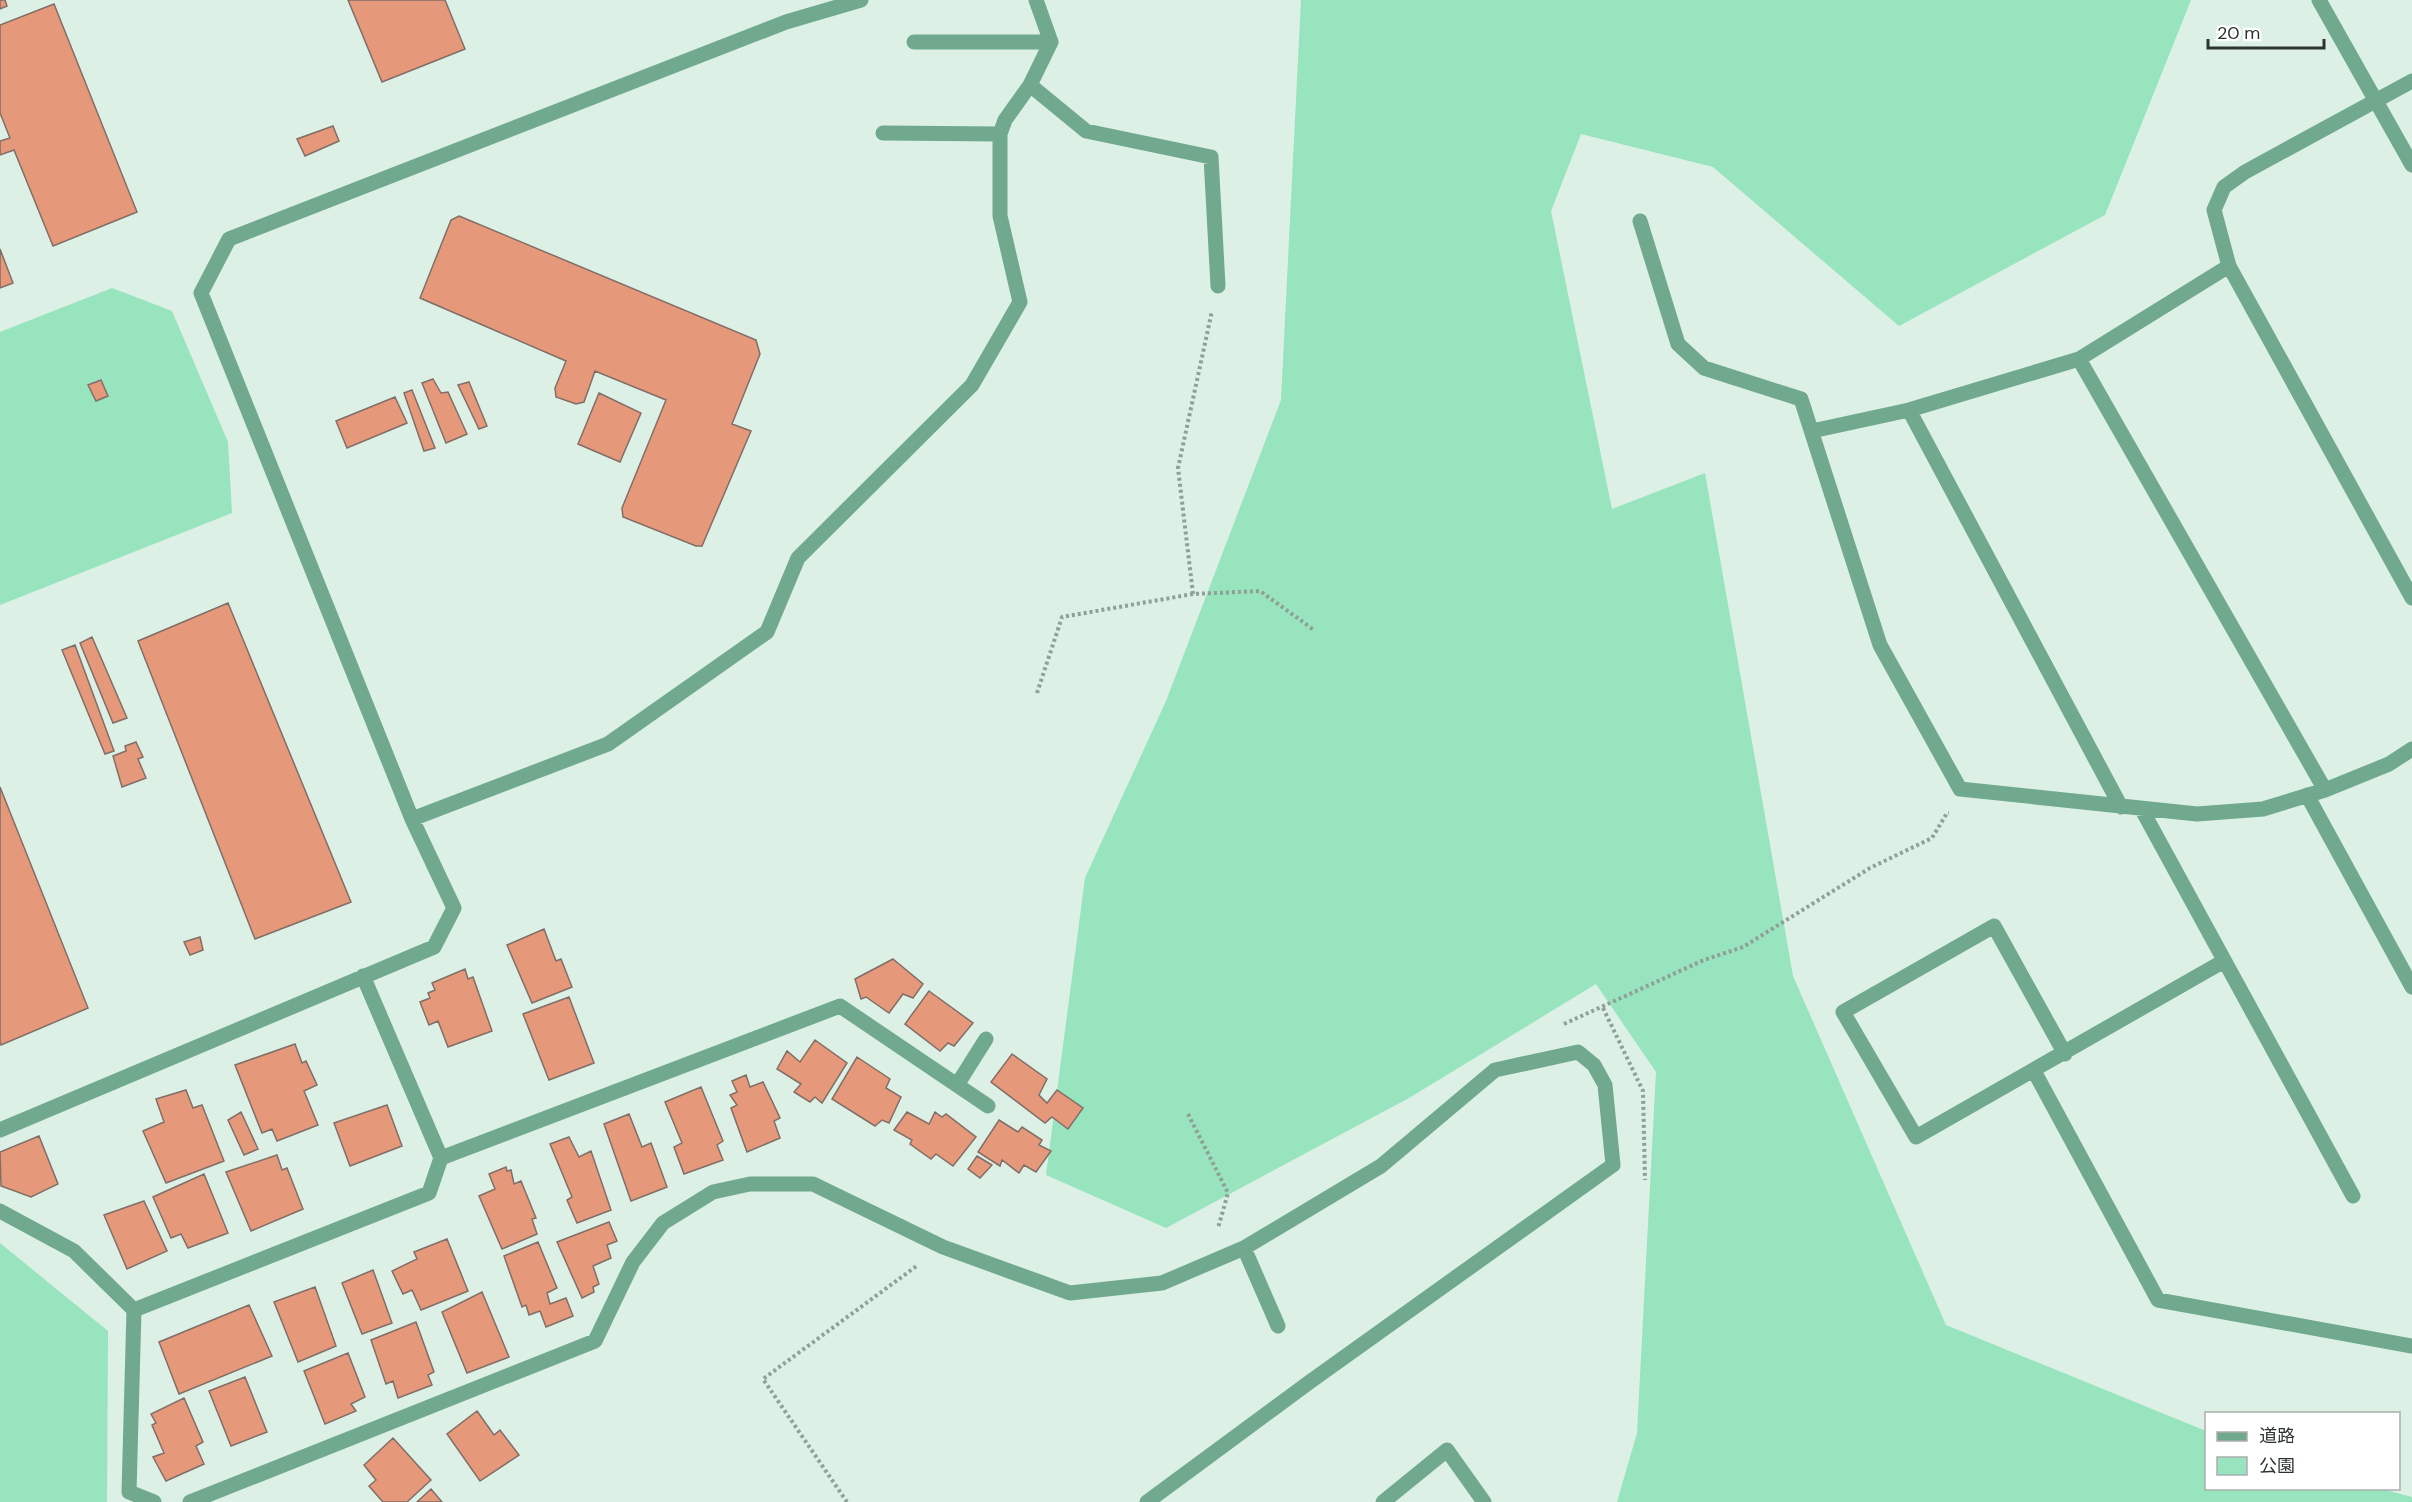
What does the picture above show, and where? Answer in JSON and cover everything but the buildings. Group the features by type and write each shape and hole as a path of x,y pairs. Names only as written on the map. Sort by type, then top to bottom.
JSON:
{"street":[{"path":"0,1130 434,946 454,908 412,819 201,293 229,239 786,22 861,0"},
{"path":"412,819 608,744 767,632 798,558 972,385 1020,302 1000,216 1000,134 1005,120 1030,85 1051,42 1036,0"},
{"path":"2319,0 2412,165"},
{"path":"914,42 1051,42"},
{"path":"2412,81 2245,172 2224,187 2214,210 2229,266 2412,598"},
{"path":"1030,85 1086,131 1211,157 1218,286"},
{"path":"883,133 1000,134"},
{"path":"1640,221 1678,344 1704,368 1801,399 1880,645 1960,789 2197,814 2263,809 2325,790 2389,764 2412,749"},
{"path":"1812,430 1909,410 2079,359 2229,266"},
{"path":"2079,359 2325,790"},
{"path":"1909,410 2121,807"},
{"path":"2307,795 2412,987"},
{"path":"2141,808 2352,1196"},
{"path":"2065,1054 1994,926 1843,1012 1916,1137 2065,1054 2224,961"},
{"path":"134,1310 429,1193 441,1158 363,976"},
{"path":"441,1158 840,1006 988,1106"},
{"path":"957,1085 986,1039"},
{"path":"190,1502 595,1341 633,1262 663,1223 713,1192 750,1184 813,1184 943,1247 1070,1293 1162,1283 1244,1248 1381,1166 1495,1070 1578,1052 1594,1065 1605,1085 1613,1165 1311,1381 1147,1502"},
{"path":"2034,1071 2158,1300 2412,1346"},
{"path":"0,1211 74,1251 134,1310 129,1492 154,1502"},
{"path":"1244,1248 1278,1326"},
{"path":"1383,1502 1447,1450 1484,1502"}],"path":[{"path":"1193,594 1178,468 1218,286"},
{"path":"1037,693 1062,616 1193,594 1260,591 1314,630"},
{"path":"1578,1052 1561,1025 1603,1008 1704,960 1743,947 1870,868 1932,838 1947,813 1968,812 1989,793"},
{"path":"1188,1114 1228,1193 1218,1229 1244,1248"},
{"path":"848,1502 763,1379 943,1247"}],"green space":[{"path":"1301,0 2191,0 2105,215 1899,326 1713,167 1581,134 1551,211 1612,509 1705,473 1793,976 1946,1325 2205,1431 2205,1490 2386,1490 2412,1497 2412,1502 1617,1502 1637,1433 1656,1072 1596,984 1409,1098 1166,1228 1046,1175 1085,878 1166,701 1281,400"},
{"path":"112,288 172,311 228,442 232,513 0,605 0,332"},
{"path":"0,1243 108,1331 107,1502 0,1502"}]}
